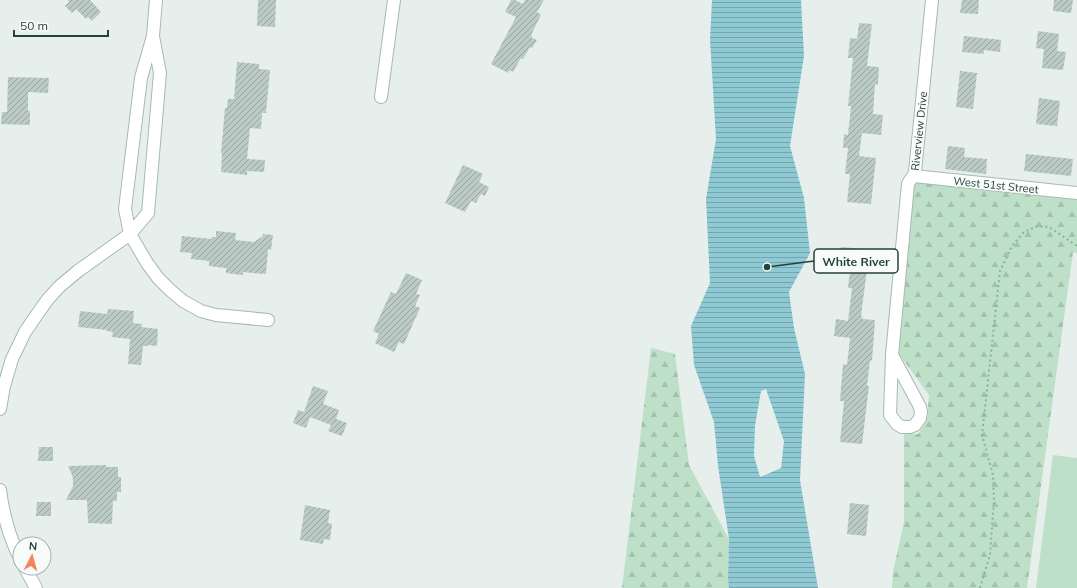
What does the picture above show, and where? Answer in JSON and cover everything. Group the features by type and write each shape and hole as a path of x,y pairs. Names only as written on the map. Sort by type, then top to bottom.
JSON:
{"street":[{"path":"156,0 153,36 141,78 125,209 130,234 158,278 183,301 201,311 216,315 268,320"},
{"path":"381,97 394,0"},
{"name":"Riverview Drive","path":"892,355 920,407 920,418 915,425 910,427 902,427 897,424 890,415 892,355 908,184 910,179 914,176 932,0"},
{"path":"0,409 5,381 14,354 25,332 38,313 52,295 69,279 130,234 148,214 160,73 153,36"},
{"name":"West 51st Street","path":"914,176 1077,194"},
{"path":"0,490 7,524 12,538"},
{"path":"29,576 36,588"}],"path":[{"path":"980,588 990,555 994,500 993,475 982,435 1000,271 1012,246 1024,232 1038,226 1049,227 1077,246"}],"green space":[{"path":"914,179 1077,197 1077,253 1073,252 1027,588 892,588 893,572 904,522 904,434 918,434 927,420 929,395 896,350"},
{"path":"651,348 675,354 689,465 729,539 729,588 622,588"},
{"path":"1053,455 1077,458 1077,588 1036,588"}],"water":[{"path":"712,0 801,0 804,56 790,146 804,198 810,253 789,292 794,328 805,374 800,480 818,588 729,588 729,539 718,466 714,422 694,365 691,326 710,283 706,199 716,139 710,40","holes":["766,389 784,441 781,468 760,477 754,456 755,426 761,391"]}],"building":[{"path":"68,0 90,0 101,12 92,21 88,17 86,19 76,9 72,13 65,6 69,2"},
{"path":"258,0 276,0 275,27 257,26"},
{"path":"511,0 515,0 523,4 525,0 544,0 537,12 541,15 531,35 531,37 537,40 532,48 530,47 523,59 521,58 513,72 510,70 508,73 491,64 516,17 505,12"},
{"path":"962,0 979,0 978,14 960,13"},
{"path":"1054,0 1073,0 1071,13 1053,11"},
{"path":"859,23 872,24 867,66 879,67 878,85 875,84 873,114 883,115 881,135 862,133 859,156 876,158 871,204 847,202 850,174 845,174 848,148 843,148 844,134 848,135 851,106 848,106 853,58 848,58 850,38 857,39"},
{"path":"1038,31 1059,34 1057,51 1066,52 1063,70 1042,68 1044,49 1036,48"},
{"path":"964,36 1001,40 1000,52 984,50 984,54 962,52"},
{"path":"237,62 259,64 259,69 270,70 266,113 262,113 261,129 250,128 247,159 265,160 264,172 247,171 247,175 221,172 225,108 227,108 228,99 234,99"},
{"path":"960,71 977,73 973,109 956,107"},
{"path":"8,77 49,78 48,93 28,92 30,125 1,124 2,112 7,112"},
{"path":"1039,98 1060,101 1057,126 1036,124"},
{"path":"948,146 965,148 964,157 987,159 986,174 945,169"},
{"path":"1026,154 1073,159 1071,176 1024,171"},
{"path":"463,165 483,174 479,182 489,187 485,196 481,194 476,203 471,201 465,212 445,203"},
{"path":"216,231 236,233 235,240 254,242 263,236 263,234 273,235 271,250 268,249 266,274 243,272 243,275 226,273 226,268 209,266 209,261 191,259 192,253 180,252 182,236 212,239 212,237 216,237"},
{"path":"841,247 866,249 864,268 867,269 861,316 862,319 875,320 872,361 870,360 867,386 869,386 862,444 840,442 844,401 840,401 843,364 847,365 850,338 834,336 836,319 848,321 852,288 848,288 851,262 840,260"},
{"path":"406,273 422,280 416,294 420,295 415,306 420,308 404,344 399,342 394,352 375,343 379,334 373,331 391,292 396,294"},
{"path":"108,309 134,311 133,323 142,324 141,327 158,329 157,346 143,346 141,365 128,364 130,339 112,337 113,332 107,330 78,327 80,311 107,314"},
{"path":"313,386 328,391 323,404 339,410 336,419 347,423 342,436 328,431 331,425 310,417 306,428 293,423 298,410 304,412"},
{"path":"39,447 53,447 53,461 38,461"},
{"path":"106,465 106,467 118,467 118,477 121,477 121,492 117,492 117,501 113,501 112,524 88,523 87,500 66,500 73,486 72,475 68,466"},
{"path":"37,502 51,502 51,516 36,516"},
{"path":"850,503 869,505 866,536 847,534"},
{"path":"305,505 330,510 328,523 332,524 330,540 324,539 323,544 300,540"}],"place":[{"name":"White River","path":"767,267"}]}
